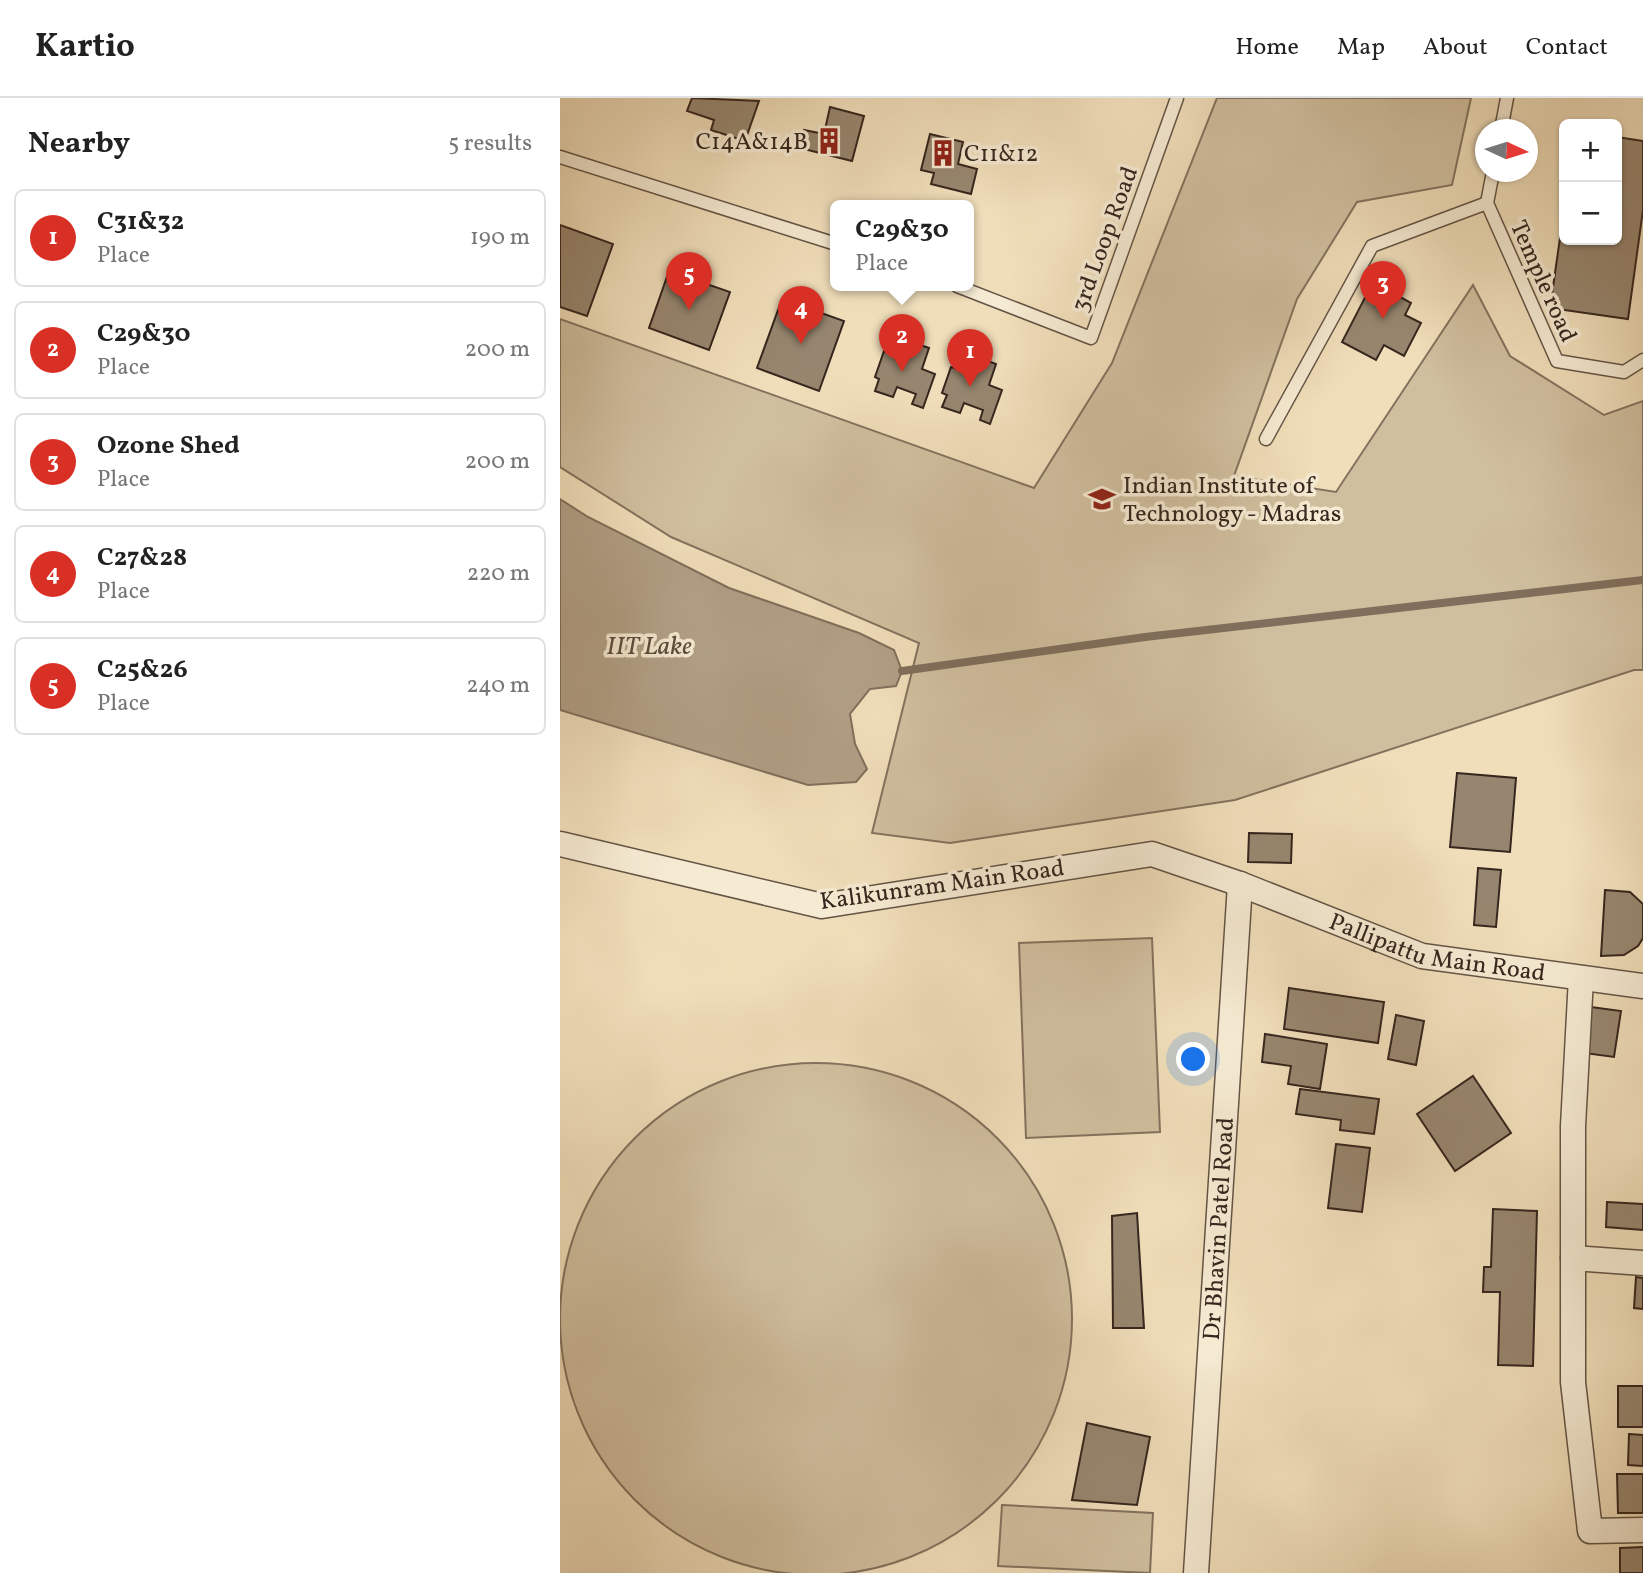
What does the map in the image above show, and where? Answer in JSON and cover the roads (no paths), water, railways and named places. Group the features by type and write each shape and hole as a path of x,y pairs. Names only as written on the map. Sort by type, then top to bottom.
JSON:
{"street":[{"name":"Kalikunram Main Road","path":"560,844 822,906 1152,854 1240,884"},
{"name":"Pallipattu Main Road","path":"1240,884 1422,956 1643,986"},
{"name":"Dr Bhavin Patel Road","path":"1196,1573 1240,884"},
{"path":"1581,978 1573,1126 1573,1382 1590,1531 1643,1530"},
{"path":"1573,1258 1643,1263"}],"lane":[{"name":"3rd Loop Road","path":"970,291 1091,338 1177,98"},
{"path":"1503,119 1507,98"},
{"path":"560,157 830,242"},
{"name":"Temple road","path":"1491,182 1487,203 1557,361 1624,372 1643,359"},
{"path":"1266,439 1372,246 1487,203"}],"water":[{"name":"IIT Lake","path":"560,499 588,517 729,588 859,633 894,650 902,671 896,686 870,689 850,714 855,744 867,769 856,782 808,785 560,710"}],"waterway":[{"path":"902,671 1145,637 1643,580"}],"place":[{"name":"C14A&14B","path":"829,141"},
{"name":"C11&12","path":"943,153"},
{"name":"C25&26","path":"689,310"},
{"name":"Ozone Shed","path":"1383,319"},
{"name":"C27&28","path":"801,344"},
{"name":"C29&30","path":"902,372"},
{"name":"C31&32","path":"970,387"},
{"name":"Indian Institute of Technology - Madras","path":"1102,499"}]}
